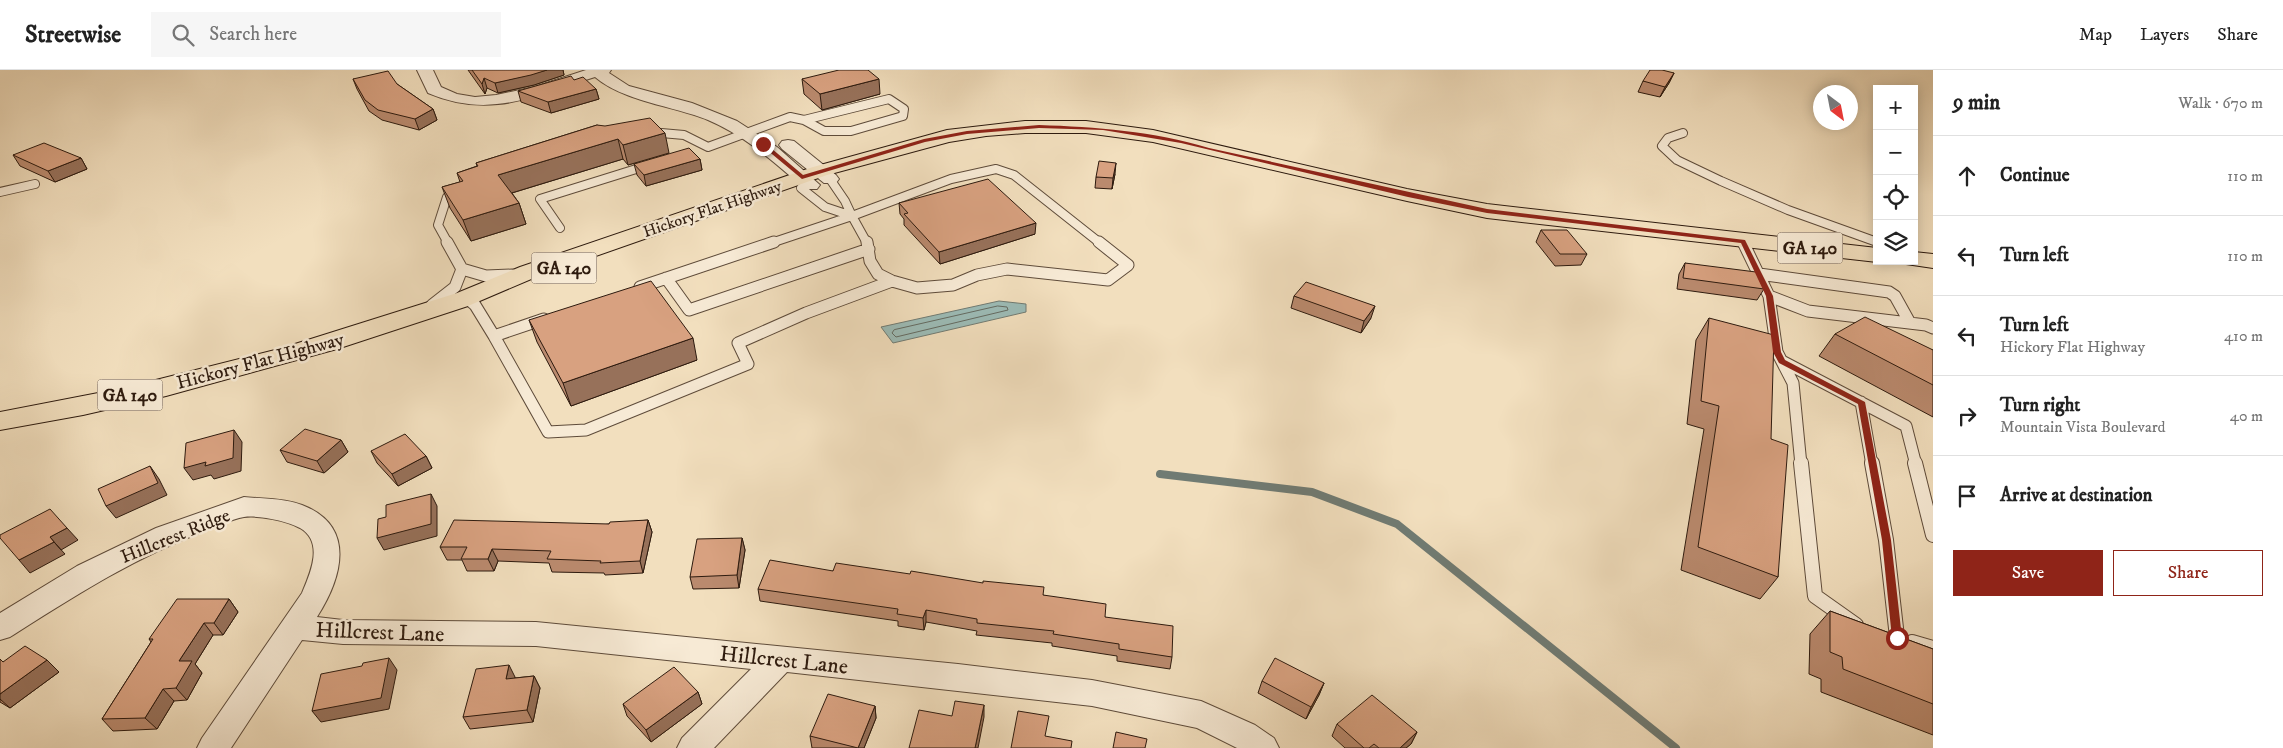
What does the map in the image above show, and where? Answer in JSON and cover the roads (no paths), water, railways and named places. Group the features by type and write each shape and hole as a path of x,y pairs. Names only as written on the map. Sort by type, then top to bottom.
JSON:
{"main road":[{"name":"Hickory Flat Highway","path":"463,299 528,272 813,180 934,148 978,139 1015,135 1097,136 1177,148 1207,149 1487,211 1743,242 1873,255"},
{"name":"Hickory Flat Highway","path":"0,421 54,412 326,344 601,256 813,180"}],"street":[{"path":"425,70 434,90 457,100 474,102 518,95 598,71 611,83 623,89 708,114 747,133 813,180"},
{"path":"618,70 634,81 726,108 763,127 813,180"},
{"name":"Hillcrest Ridge","path":"0,628 87,574 127,553 197,523 244,508 294,512 316,524 327,544 326,569 314,598 213,748"},
{"name":"Hillcrest Lane","path":"294,627 343,632 536,634 1092,693 1201,715 1244,735 1263,748"},
{"path":"694,748 780,659"}],"lane":[{"path":"699,150 790,117 804,120 824,131 851,131 903,116 904,109 889,99 804,120"},
{"path":"643,133 684,135 708,147"},
{"path":"1684,133 1668,138 1662,146 1677,160 1760,198 1873,240"},
{"path":"560,228 540,199 661,161"},
{"path":"630,290 852,216 951,179 996,169 1014,175 1128,265 1108,280 1072,274 1007,269 977,275 953,285 918,288 892,281 878,274 870,261 867,240 852,216 845,201 813,180"},
{"path":"813,180 825,207 852,216"},
{"path":"0,192 35,184"},
{"path":"469,184 447,197 438,225 462,269 475,275 486,276 528,272"},
{"path":"1743,242 1770,296 1777,352 1793,383 1815,596 1857,626 1865,628"},
{"path":"666,278 690,310 869,249"},
{"path":"418,314 439,301 454,287 462,269"},
{"path":"1759,274 1889,292 1895,296 1910,323"},
{"path":"463,299 475,305 548,432 586,430 748,364 738,343 806,313 892,281"},
{"path":"1770,296 1808,311 1926,325 1933,328"},
{"path":"494,336 557,315"},
{"path":"1847,316 1873,329"},
{"path":"1782,361 1906,426 1933,535"},
{"path":"1861,402 1886,540 1897,638"},
{"path":"1881,633 1933,648"}],"water":[{"path":"999,301 1026,304 1026,312 893,343 881,327"}],"waterway":[{"path":"1160,474 1312,492 1397,524 1676,748"}]}
